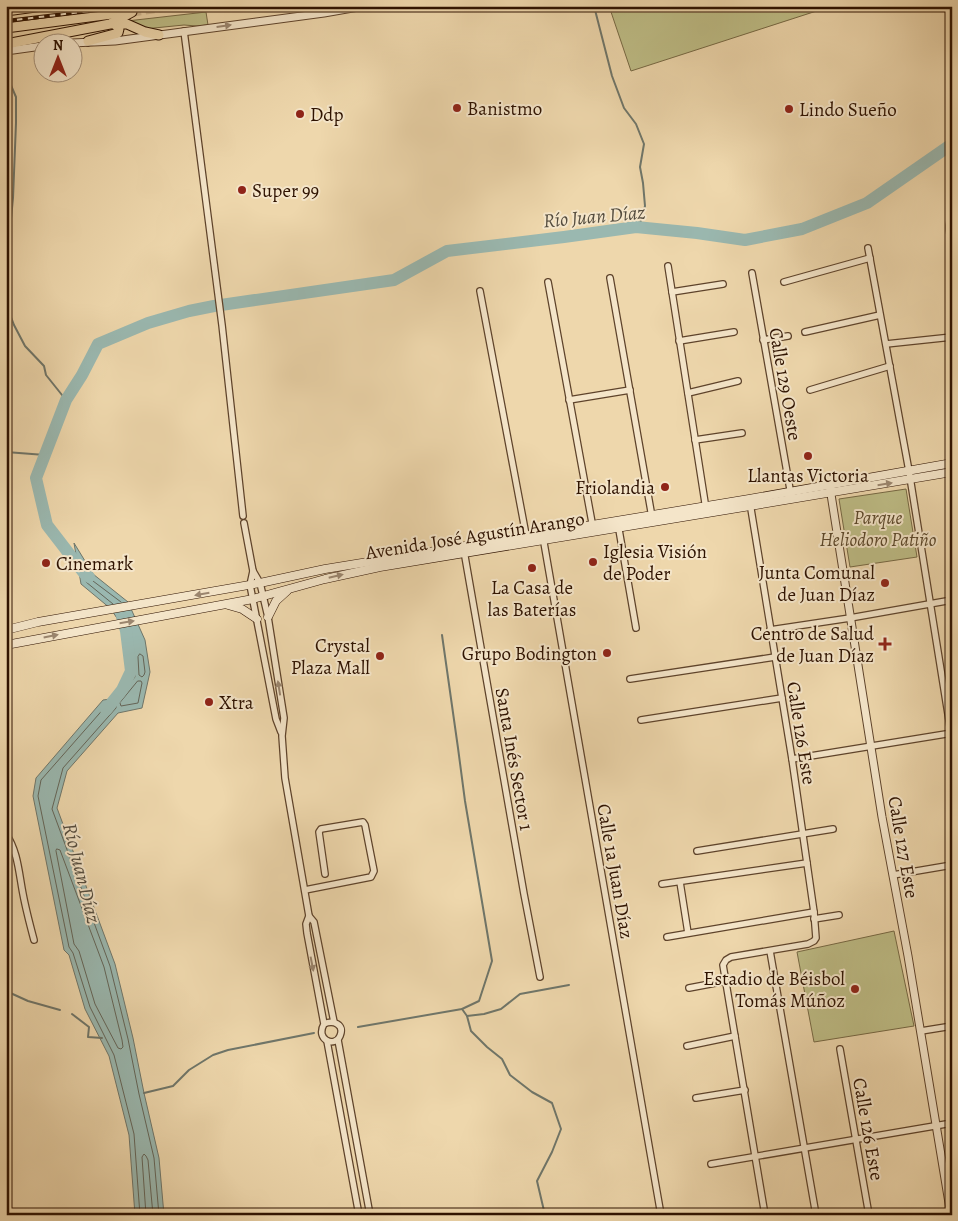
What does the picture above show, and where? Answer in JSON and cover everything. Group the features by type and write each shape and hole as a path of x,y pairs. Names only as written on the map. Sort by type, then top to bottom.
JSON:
{"main road":[{"path":"6,11 43,6"},
{"path":"6,28 132,12 109,24 7,46"},
{"path":"63,20 127,24 159,35"},
{"path":"88,42 118,33 118,29 109,24"},
{"name":"Avenida José Agustín Arango","path":"910,475 952,463"},
{"name":"Avenida José Agustín Arango","path":"6,645 253,599 325,578 464,550 910,475 952,472"},
{"name":"Avenida José Agustín Arango","path":"6,630 38,622 250,585 325,569 464,550 526,535 543,536"},
{"path":"268,617 276,602 289,590"},
{"path":"226,604 242,609 257,619"}],"street":[{"path":"82,42 115,41 364,6"},
{"path":"184,31 222,325 244,519 252,570 250,585 276,719 282,736"},
{"path":"7,46 32,46"},
{"path":"952,217 949,229 952,243"},
{"path":"792,759 951,735 910,475 868,248"},
{"path":"784,282 870,258"},
{"path":"668,266 706,510"},
{"name":"Calle 129 Oeste","path":"752,273 791,495"},
{"path":"610,278 652,519"},
{"path":"548,282 593,528"},
{"path":"672,292 723,284"},
{"path":"480,291 526,535"},
{"path":"805,332 880,315"},
{"path":"680,341 734,332"},
{"path":"764,340 788,336"},
{"path":"886,344 952,337"},
{"path":"810,390 890,366"},
{"path":"688,393 738,381"},
{"path":"569,400 630,390"},
{"path":"695,440 742,433"},
{"name":"Calle 127 Este","path":"830,489 882,817 908,956 951,1215"},
{"name":"Calle 126 Este","path":"750,503 792,759 816,938 808,944 770,951"},
{"path":"618,524 636,628"},
{"name":"Calle 1a Juan Díaz","path":"543,536 661,1215"},
{"name":"Santa Inés Sector 1","path":"464,550 540,977"},
{"path":"252,570 260,583 268,617 284,718 282,736 286,778 309,916 306,924 307,934 324,1024 321,1032 323,1038 327,1041 333,1042 338,1040"},
{"path":"770,630 952,600"},
{"path":"630,679 775,657"},
{"path":"641,720 782,698"},
{"path":"305,890 371,876 374,871 363,822 321,829 319,832 325,874"},
{"path":"697,851 833,829"},
{"path":"6,834 15,854 34,940"},
{"path":"662,884 807,863"},
{"path":"892,875 952,865"},
{"path":"680,882 688,933"},
{"path":"667,937 814,915 839,915"},
{"path":"309,916 314,922 334,1022"},
{"path":"764,1215 756,1156 723,965 731,957 770,951 816,1215"},
{"path":"689,988 726,981"},
{"path":"324,1024 334,1022 339,1025 341,1030 338,1040 370,1215"},
{"path":"921,1031 952,1026"},
{"path":"687,1046 735,1036"},
{"path":"327,1041 359,1215"},
{"name":"Calle 126 Este","path":"840,1049 868,1215"},
{"path":"696,1098 745,1090"},
{"path":"711,1164 952,1123"}],"green space":[{"path":"609,6 832,6 631,71"},
{"path":"206,12 208,25 144,29 127,21"},
{"name":"Parque Heliodoro Patiño","path":"906,489 917,557 850,567 839,499"},
{"name":"Estadio de Béisbol Tomás Múñoz","path":"894,931 914,1026 814,1042 797,952"}],"water":[{"path":"74,543 93,574 128,602 145,640 150,672 142,708 118,713 67,771 57,808 115,964 159,1158 164,1215 135,1215 129,1135 109,1056 85,1009 69,955 64,950 33,796 36,778 103,700 118,698 135,677 131,640 111,609 81,584"}],"waterway":[{"path":"594,6 612,76 624,108 636,124 644,144 640,167 645,206 639,227"},
{"path":"6,74 16,97 13,198 6,270"},
{"name":"Río Juan Díaz","path":"89,577 47,525 36,478 66,400 98,344 148,323 189,311 394,280 447,251 636,227 745,240 802,229 867,203 952,144"},
{"path":"6,304 25,346 44,366 46,375 66,400"},
{"path":"6,452 45,455"},
{"name":"Río Juan Díaz","path":"106,710 122,690 131,671 126,631 122,616"},
{"path":"358,1027 462,1009 479,1001 492,961 465,801 442,635"},
{"path":"462,1009 467,1016 484,1014 501,1009 520,994 569,985"},
{"path":"6,991 28,1001 60,1010"},
{"path":"72,1014 89,1027 88,1037 102,1038"},
{"path":"467,1016 471,1031 502,1059 510,1075 532,1092 552,1103 561,1129 537,1181 545,1215"},
{"path":"144,1093 173,1086 189,1070 213,1055 228,1050 314,1033"}],"tunnel":[{"path":"132,12 173,6"}],"railway":[{"path":"6,21 132,6"}],"place":[{"name":"Banistmo","path":"457,108"},
{"name":"Lindo Sueño","path":"789,109"},
{"name":"Ddp","path":"300,114"},
{"name":"Super 99","path":"242,190"},
{"name":"Llantas Victoria","path":"808,456"},
{"name":"Friolandia","path":"665,487"},
{"name":"Iglesia Visión de Poder","path":"593,562"},
{"name":"Cinemark","path":"46,563"},
{"name":"La Casa de las Baterías","path":"532,568"},
{"name":"Junta Comunal de Juan Díaz","path":"885,583"},
{"name":"Centro de Salud de Juan Díaz","path":"885,644"},
{"name":"Grupo Bodington","path":"607,653"},
{"name":"Crystal Plaza Mall","path":"380,656"},
{"name":"Xtra","path":"209,702"},
{"name":"Estadio de Béisbol Tomás Múñoz","path":"855,989"}]}
